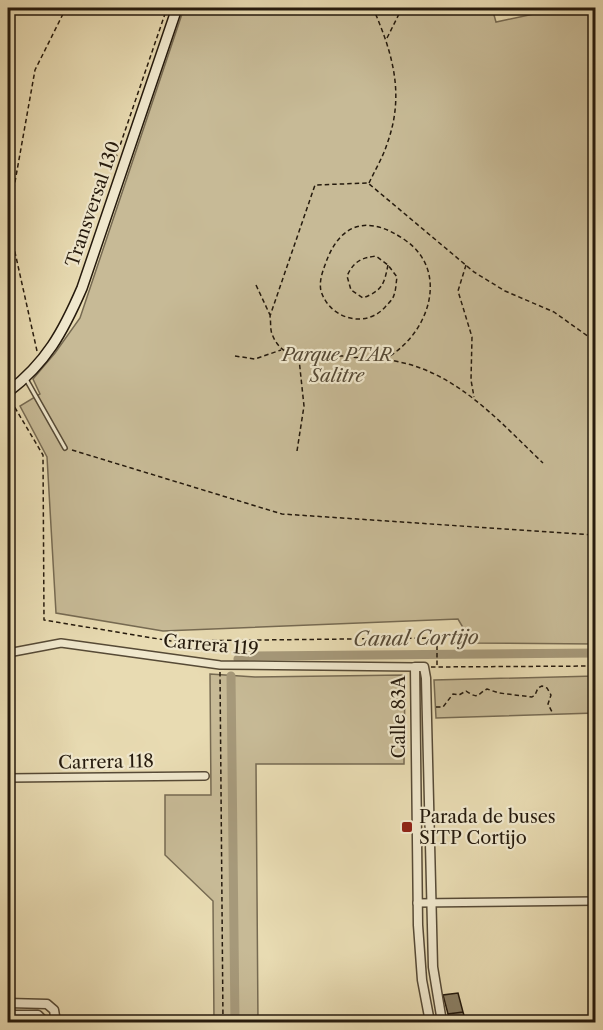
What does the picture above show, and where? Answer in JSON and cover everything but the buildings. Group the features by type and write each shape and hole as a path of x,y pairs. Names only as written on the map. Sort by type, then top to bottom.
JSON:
{"main road":[{"name":"Transversal 130","path":"8,394 46,357 57,341 82,288 177,8"}],"street":[{"name":"Carrera 119","path":"8,653 49,645 74,644 220,665 414,667"},
{"name":"Calle 83A","path":"430,1023 422,980 417,903 414,667 424,667 427,706 430,903 435,987 442,1023"},
{"name":"Carrera 118","path":"8,778 205,776"},
{"path":"417,903 596,901"},
{"path":"8,1003 43,1002 54,1010 56,1023"},
{"path":"8,1015 33,1014 44,1020"}],"lane":[{"path":"25,378 66,447"}],"path":[{"path":"42,345 38,351 8,221 35,70 66,8"},
{"path":"111,172 167,8"},
{"path":"368,183 387,146 394,122 397,95 386,39 373,8"},
{"path":"386,39 402,8"},
{"path":"270,316 315,185 368,183 466,265 505,291 554,312 596,342"},
{"path":"386,359 412,338 428,309 430,287 428,269 420,252 381,226 363,224 347,230 337,242 327,259 321,277 321,292 332,309 350,320 367,319 382,311 394,296 397,277 388,264 376,256 362,258 352,265 346,276 351,290 363,298 376,293 384,283 388,264"},
{"path":"466,265 458,291 472,338 471,380 474,398"},
{"path":"256,285 270,316 272,334 282,349 299,358 343,356 386,359 422,368 450,382 474,398 543,463"},
{"path":"235,356 255,358 282,349"},
{"path":"297,451 304,406 299,358"},
{"path":"8,394 43,455 44,620 171,641 437,638 437,667 596,666"},
{"path":"66,447 282,514 596,535"},
{"path":"220,665 223,1023"},
{"path":"427,706 442,707 453,694 459,695 466,691 472,696 477,696 487,689 499,693 532,697 542,686 547,688 551,694 548,704 553,714"}],"green space":[{"name":"Parque PTAR Salitre","path":"184,8 492,8 496,22 562,8 588,8 596,30 595,644 472,643 458,619 163,631 56,613 47,457 20,406 40,394 33,379 80,318"},
{"path":"210,674 255,677 405,675 404,764 256,764 258,1022 214,1022 213,901 165,855 165,795 211,795"},
{"path":"595,676 595,713 436,718 434,680"}],"shaded area":[{"path":"8,8 12,8 14,36 8,140"}],"waterway":[{"name":"Canal Cortijo","path":"238,659 249,656 596,653"},
{"name":"Canal Cortijo","path":"231,676 235,1022"}],"place":[{"name":"Parada de buses SITP Cortijo","path":"407,827"}]}
